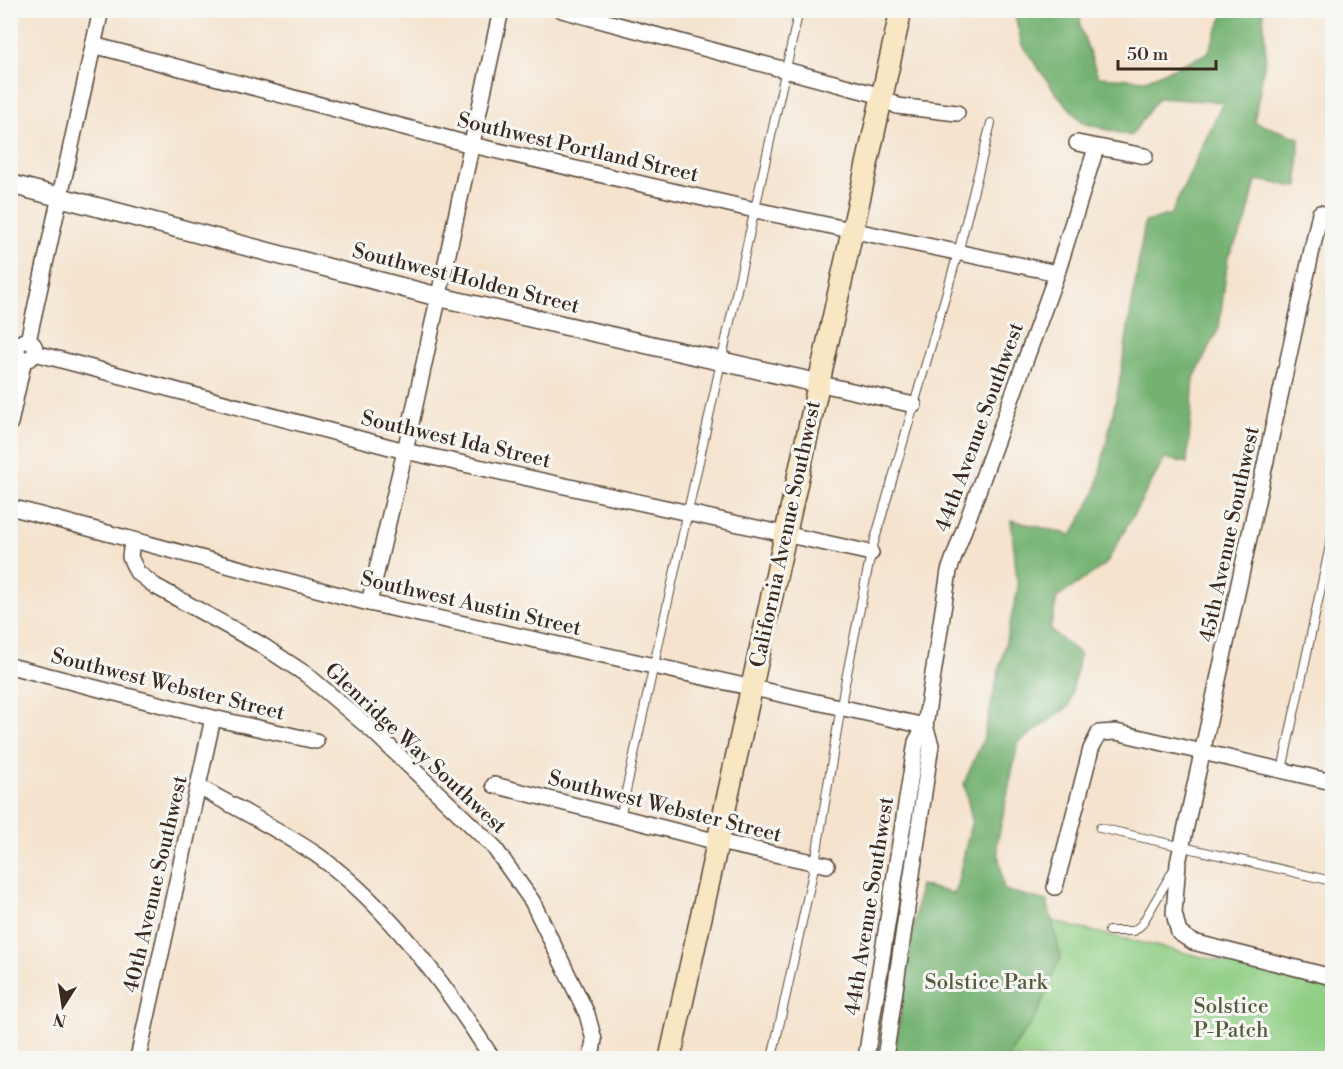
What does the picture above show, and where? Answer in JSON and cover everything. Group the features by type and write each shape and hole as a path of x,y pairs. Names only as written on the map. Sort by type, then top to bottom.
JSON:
{"main road":[{"name":"California Avenue Southwest","path":"670,1059 817,383 901,10"}],"street":[{"path":"10,423 23,349 60,197 101,10"},
{"path":"369,603 405,451 501,10"},
{"path":"562,10 882,96 897,106 957,113"},
{"name":"Southwest Portland Street","path":"93,45 471,145 851,231 1057,273"},
{"path":"1077,143 1145,156"},
{"name":"44th Avenue Southwest","path":"866,1059 916,742 925,726 949,571 1057,273 1096,148"},
{"name":"Southwest Holden Street","path":"10,184 439,297 914,405"},
{"name":"45th Avenue Southwest","path":"1320,213 1203,752 1174,900 1176,927 1179,933 1193,942 1332,977"},
{"name":"Southwest Ida Street","path":"23,349 405,451 871,553"},
{"name":"Southwest Austin Street","path":"10,507 369,603 925,726"},
{"name":"Glenridge Way Southwest","path":"132,541 130,557 136,572 155,586 260,644 307,675 373,731 493,846 532,901 587,1014 594,1040 591,1059"},
{"name":"Southwest Webster Street","path":"10,666 213,718 316,741"},
{"name":"40th Avenue Southwest","path":"138,1059 213,718"},
{"name":"44th Avenue Southwest","path":"885,1059 932,745 925,726"},
{"path":"1055,887 1091,749 1099,733 1116,732 1332,782"},
{"name":"Southwest Webster Street","path":"494,785 718,842 821,864"},
{"path":"199,787 318,856 355,887 400,934 450,996 492,1059"}],"lane":[{"path":"620,818 799,10"},
{"path":"771,1059 821,864 841,707 871,553 958,253 991,123"},
{"path":"1282,770 1332,536"},
{"path":"1100,828 1181,856 1332,881"},
{"name":"45th Avenue Southwest","path":"1109,932 1134,931 1142,924 1181,856"}],"green space":[{"path":"1014,11 1081,11 1080,26 1098,77 1146,80 1208,53 1225,11 1263,11 1266,55 1254,122 1299,138 1298,187 1256,180 1246,222 1228,257 1219,328 1194,378 1187,463 1165,458 1106,564 1057,598 1050,630 1080,654 1069,706 1018,743 997,844 1004,890 1047,901 1061,958 1034,1020 1014,1046 1009,1058 894,1058 920,885 955,894 972,820 964,783 983,740 1018,589 1011,520 1072,535 1096,491 1119,385 1145,222 1171,214 1223,102 1158,98 1131,136 1083,123 1056,93 1022,45"},
{"name":"Solstice Park","path":"920,885 1078,928 1332,987 1332,1058 894,1058"}],"park label":[{"name":"Solstice P-Patch","path":"1231,1018"}]}
